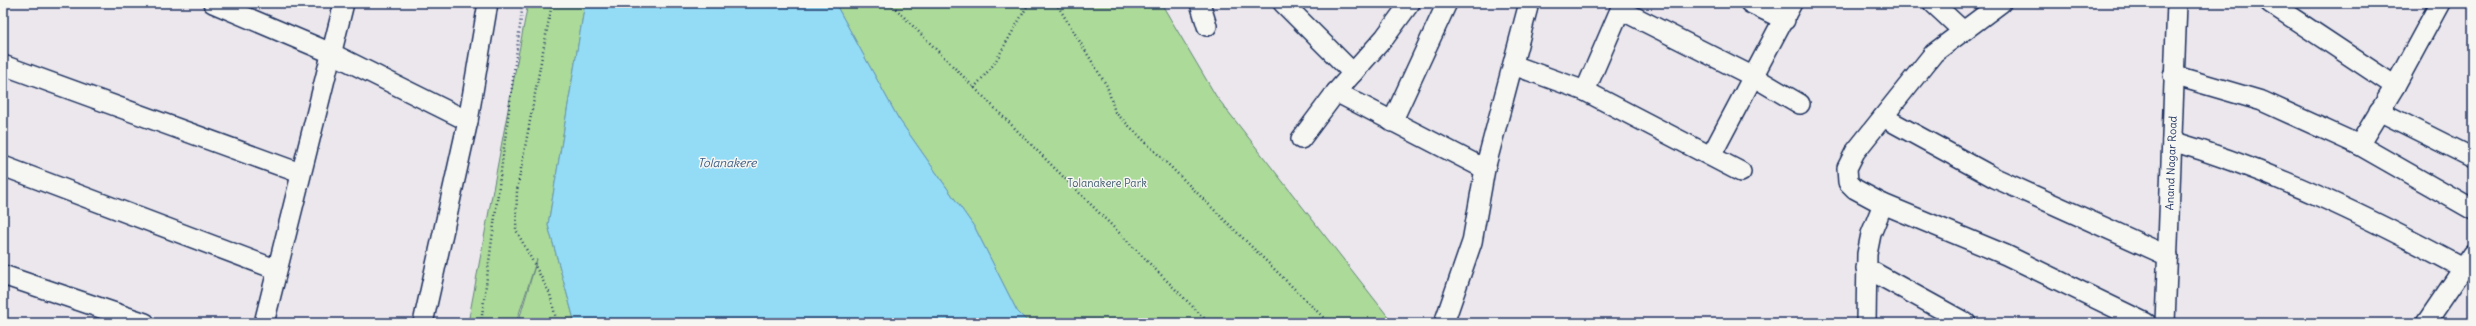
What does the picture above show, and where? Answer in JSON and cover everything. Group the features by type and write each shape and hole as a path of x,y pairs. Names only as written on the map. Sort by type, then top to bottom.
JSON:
{"street":[{"path":"213,3 251,12 468,121"},
{"path":"264,323 276,269 294,206 300,173 344,3"},
{"path":"423,323 468,121 488,3"},
{"path":"1200,3 1206,26"},
{"path":"1284,3 1354,73"},
{"path":"1301,139 1336,92 1385,37 1410,3"},
{"path":"1392,122 1447,3"},
{"path":"1444,323 1472,242 1485,169 1529,3"},
{"path":"1711,156 1788,12 1750,3"},
{"path":"1933,3 1963,31"},
{"path":"2001,3 1934,54 1855,152 1847,168 1848,182 1855,189 1883,204 2006,255 2146,323"},
{"name":"Anand Nagar Road","path":"2166,323 2173,75 2177,3"},
{"path":"2270,3 2395,86"},
{"path":"2359,145 2395,86 2440,3"},
{"path":"1585,91 1622,6 1754,77 1800,104"},
{"path":"3,65 300,173"},
{"path":"1513,65 1585,91 1741,172"},
{"path":"2173,75 2262,101 2359,145 2473,210"},
{"path":"1336,92 1485,169"},
{"path":"2379,111 2473,158"},
{"path":"1883,117 1995,178 2168,256"},
{"path":"2172,140 2222,155 2262,170 2391,229 2468,261 2426,323"},
{"path":"3,166 276,269"},
{"path":"1866,323 1866,268 1871,234 1883,204"},
{"path":"1866,268 1966,323"},
{"path":"3,275 145,323"}],"path":[{"path":"481,323 523,3"},
{"path":"552,3 517,190 516,230 550,294 557,323"},
{"path":"890,3 1209,323"},
{"path":"974,88 994,64 1029,3"},
{"path":"1056,3 1107,86 1115,112 1329,323"}],"green space":[{"path":"528,3 585,3 548,225 575,323 518,323 537,259 516,323 468,323"},
{"name":"Tolanakere Park","path":"835,3 1161,3 1216,96 1393,323 1029,323 1017,311 975,228 898,118"}],"water":[{"name":"Tolanakere","path":"585,3 835,3 898,118 975,228 1017,311 1029,323 575,323 548,225"}]}
